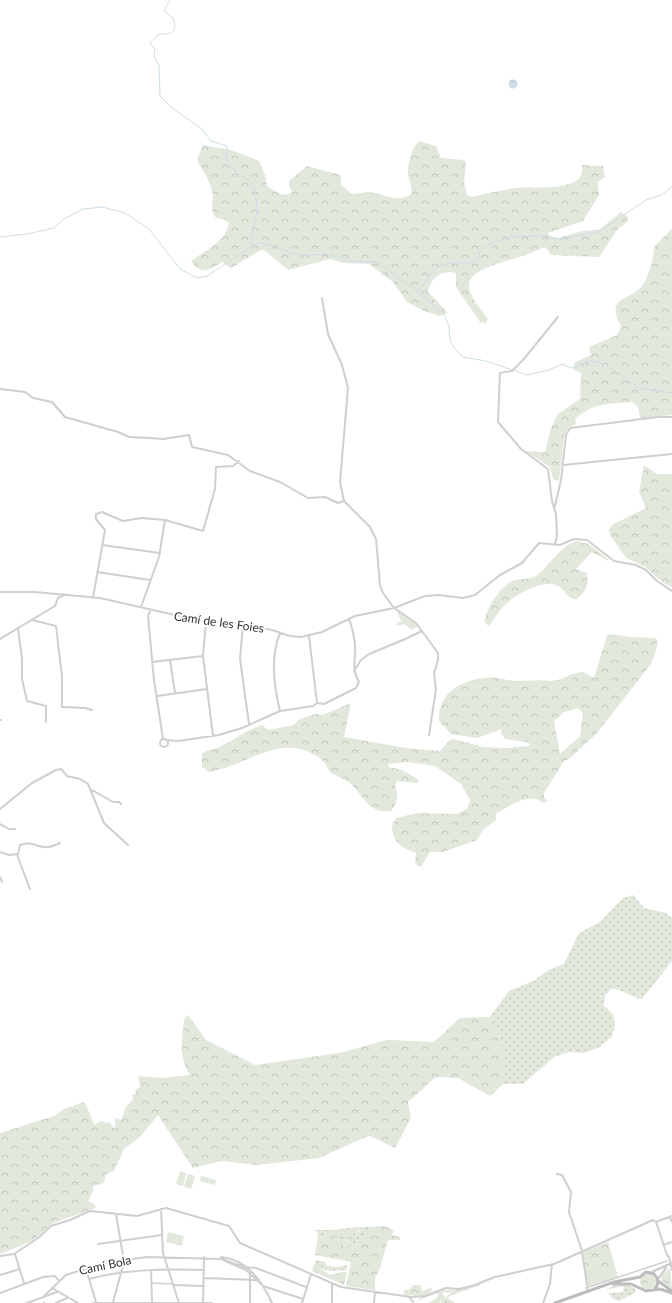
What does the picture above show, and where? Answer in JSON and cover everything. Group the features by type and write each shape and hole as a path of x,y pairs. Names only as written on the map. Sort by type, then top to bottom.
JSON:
{"main road":[{"path":"555,1303 606,1285 640,1277 644,1273 652,1272 658,1280 672,1292"},
{"path":"640,1277 640,1287"},
{"path":"654,1290 658,1280"},
{"path":"606,1285 626,1284 640,1287 646,1291 660,1289 672,1292"}],"street":[{"path":"322,298 328,334 342,365 348,388 340,482 344,501 373,532 378,547 380,585 383,593 394,608 414,621 437,649 439,656 434,670 436,689 428,735"},
{"path":"555,506 552,501 548,467 521,449 498,422 500,373 513,370 558,317"},
{"path":"0,389 25,392 33,398 52,402 65,416 118,432 124,436 163,439 189,435 192,447 228,455 250,471 280,482 308,498 325,498 338,503 344,501"},
{"path":"672,417 658,417 571,428 566,435 563,465 555,506 557,536 555,544 564,544 578,539 587,540 614,561 636,565 646,570 657,581 672,591"},
{"path":"563,465 672,454"},
{"path":"93,598 105,530 96,519 95,516 98,512 106,513 122,521 142,518 165,520 203,531 215,489 216,467 233,466 238,461"},
{"path":"141,607 160,553 165,520"},
{"name":"Camí de les Foies","path":"0,592 65,594 141,607 150,611 206,621 243,624 294,637 309,636 358,615 394,608 414,599 429,595 462,598 475,595 500,575 522,563 539,543 555,544"},
{"path":"102,545 160,553"},
{"path":"97,572 150,580"},
{"path":"0,639 55,606 58,598 65,594"},
{"path":"150,611 148,616 152,662 167,746"},
{"path":"165,739 160,744 163,747 178,741 213,736 242,728 280,711 313,706 317,703 324,704 356,688 358,682 354,671 355,652 349,619"},
{"path":"32,620 54,624 57,627 62,676 62,708 85,708 92,710"},
{"path":"206,621 203,656 213,736"},
{"path":"243,624 240,659 249,724"},
{"path":"18,629 22,658 22,679 27,701 46,706 46,722"},
{"path":"354,671 366,655 422,630"},
{"path":"280,633 277,646 274,679 280,711"},
{"path":"309,636 317,703"},
{"path":"152,662 203,656"},
{"path":"170,660 175,693"},
{"path":"157,696 207,689"},
{"path":"165,739 178,741"},
{"path":"0,809 32,783 60,769 70,777 83,780 91,789 112,802 119,802 121,804"},
{"path":"91,789 104,823 128,845"},
{"path":"0,824 11,830 15,828"},
{"path":"30,889 17,855 20,845 28,842 49,848 60,844"},
{"path":"0,852 9,855 17,855"},
{"path":"0,877 2,882"},
{"path":"557,1174 562,1175 571,1192 569,1212 582,1251 586,1288 588,1292"},
{"path":"160,1208 164,1256 179,1303"},
{"path":"0,1256 14,1254 38,1238 51,1226 72,1219 85,1212 94,1210 137,1216 160,1208 170,1209 228,1226 237,1241 332,1284 344,1288 415,1297 428,1295 446,1288 472,1286 495,1277 552,1264 652,1220 656,1222 671,1216 672,1222"},
{"path":"114,1302 124,1260 116,1214"},
{"path":"656,1222 663,1245 667,1255 670,1257 672,1270"},
{"path":"98,1244 162,1235"},
{"path":"663,1245 672,1242"},
{"path":"14,1254 24,1283"},
{"name":"Camí Bola","path":"42,1298 66,1275 103,1263 164,1256 208,1257"},
{"path":"203,1303 204,1257"},
{"path":"208,1257 227,1260 247,1267 256,1268 306,1287"},
{"path":"208,1257 229,1258 247,1267 263,1286 303,1299"},
{"path":"214,1258 234,1264 251,1272 263,1286 272,1303"},
{"path":"586,1288 667,1261"},
{"path":"544,1303 550,1284 552,1264"},
{"path":"652,1272 671,1264"},
{"path":"658,1280 661,1272 671,1264"},
{"path":"250,1303 251,1272 256,1268"},
{"path":"0,1275 20,1269"},
{"path":"86,1269 96,1302"},
{"path":"89,1279 121,1272 168,1269 204,1270"},
{"path":"151,1270 152,1302"},
{"path":"302,1303 311,1274"},
{"path":"0,1293 24,1283 51,1276 55,1276 59,1281"},
{"path":"204,1278 257,1280"},
{"path":"151,1284 204,1286"},
{"path":"332,1284 332,1303"},
{"path":"52,1288 78,1303"},
{"path":"27,1303 57,1292"},
{"path":"374,1303 375,1292"},
{"path":"408,1297 413,1303"},
{"path":"413,1303 415,1297"},
{"path":"56,1303 68,1298"},
{"path":"93,1303 212,1303"}],"green space":[{"path":"419,141 436,146 441,158 464,160 466,162 464,182 467,195 471,197 517,188 557,187 576,181 582,174 582,165 603,166 605,177 598,182 599,195 583,221 548,233 550,236 558,238 582,231 599,230 621,212 628,217 627,222 617,230 599,257 551,255 545,247 483,269 476,274 471,278 469,289 473,298 488,319 486,323 480,322 456,287 456,273 446,272 438,276 429,287 428,292 448,313 439,316 424,311 407,302 393,282 369,264 343,263 330,259 288,270 264,250 261,250 231,268 222,262 210,269 202,270 198,269 191,261 214,245 224,235 229,223 227,220 216,218 212,210 213,195 211,187 197,160 203,145 231,150 259,161 265,175 267,186 276,192 286,195 292,192 289,186 289,181 307,166 341,175 341,185 352,194 368,192 401,198 411,194 408,175 409,164 412,151"},
{"path":"672,229 672,415 640,418 638,407 632,402 601,405 588,410 575,419 576,424 568,428 564,437 559,481 553,479 550,467 525,451 545,452 551,428 557,415 580,399 581,373 573,369 575,362 591,355 589,347 617,335 621,327 617,317 616,305 643,285 650,269 654,247"},
{"path":"644,465 657,474 672,474 672,587 665,584 644,566 626,558 610,535 609,530 612,525 646,508 639,492"},
{"path":"578,541 588,544 608,559 608,561 592,552 576,569 587,573 588,577 586,588 577,599 569,597 558,586 552,584 537,586 515,597 509,602 489,626 485,623 485,618 490,606 503,588 512,581 536,576 566,546"},
{"path":"397,611 418,626 412,630 404,624 397,626 396,624 401,621"},
{"path":"610,634 655,638 657,643 651,664 596,734 569,759 564,761 544,793 544,798 548,801 543,803 538,800 526,799 513,804 496,814 496,820 483,830 477,840 443,852 430,852 421,867 415,864 416,853 401,846 395,840 392,829 396,818 418,813 456,814 467,809 470,800 461,784 435,766 407,762 388,764 389,767 402,770 419,780 417,783 397,781 395,785 397,795 396,802 391,811 383,811 371,806 346,781 331,773 321,759 307,751 293,748 279,749 265,752 223,769 209,772 202,767 202,754 204,752 219,747 256,727 262,725 268,730 294,725 298,720 315,714 323,715 351,703 344,737 406,748 440,751 450,740 454,739 483,747 506,748 529,746 530,744 527,742 505,739 501,733 502,729 477,738 451,734 439,721 442,703 452,690 466,682 484,678 518,681 555,681 575,673 583,672 594,678 607,636","holes":["578,708 583,713 580,736 560,754 554,721 564,712"]},
{"path":"633,895 644,908 666,913 672,918 672,961 642,999 615,989 611,989 605,996 604,1006 613,1014 615,1026 612,1036 600,1047 584,1053 569,1052 554,1057 523,1084 503,1084 502,1042 490,1017 509,991 533,981 549,970 564,964 579,933 600,922 623,898"},
{"path":"188,1015 206,1040 255,1065 339,1053 387,1040 434,1042 460,1018 490,1017 502,1042 503,1084 490,1096 458,1078 436,1077 408,1102 411,1118 395,1148 368,1136 319,1158 257,1165 222,1161 193,1168 158,1115 139,1138 124,1149 114,1171 106,1174 104,1183 93,1186 93,1191 88,1201 94,1204 96,1208 53,1223 32,1241 0,1254 0,1133 54,1116 64,1109 84,1102 94,1125 101,1121 106,1123 109,1122 115,1129 115,1118 121,1120 126,1107 133,1099 132,1095 136,1094 135,1090 140,1087 138,1076 161,1078 190,1075 182,1055 184,1019"},
{"path":"180,1171 186,1173 183,1186 176,1184"},
{"path":"188,1174 195,1176 191,1189 184,1187"},
{"path":"201,1176 216,1180 215,1185 200,1181"},
{"path":"384,1226 394,1230 392,1235 400,1237 400,1240 388,1240 380,1268 375,1278 375,1290 346,1286 351,1262 315,1255 318,1237 329,1235 331,1230 357,1227 361,1235 352,1233 347,1236 333,1237 339,1241 343,1239 349,1242 349,1244 340,1245 341,1246 355,1247 357,1241 363,1240 366,1227"},
{"path":"357,1227 366,1227 366,1230 363,1240 357,1241 355,1247 340,1246 349,1244 348,1241 343,1239 339,1241 333,1237 352,1233 359,1235 360,1231"},
{"path":"314,1230 331,1230 329,1235 318,1237 317,1232"},
{"path":"168,1232 184,1236 182,1246 166,1242"},
{"path":"608,1242 618,1277 588,1286 583,1252"},
{"path":"315,1260 325,1262 326,1266 339,1267 346,1265 348,1268 346,1270 326,1270 315,1265"},
{"path":"314,1264 330,1275 347,1272 344,1285 312,1271"},
{"path":"670,1268 672,1289 661,1281 662,1275"},
{"path":"615,1269 617,1277 601,1281 600,1275 586,1278 585,1272 598,1270 599,1273"},
{"path":"648,1274 654,1276 656,1282 654,1288 648,1290 642,1288 640,1282 642,1276"},
{"path":"482,1284 447,1298 455,1303 441,1303 442,1297 445,1298 454,1290"},
{"path":"413,1285 421,1285 422,1291 428,1289 429,1287 433,1290 424,1296 404,1295 404,1290 409,1290"},
{"path":"628,1285 634,1288 636,1292 620,1301 613,1299 608,1293 623,1292 624,1286 606,1290 613,1286"},
{"path":"444,1290 454,1290 449,1293 443,1292 443,1295 446,1297 442,1297 440,1303 429,1303 437,1298 438,1293 419,1300 419,1298"}],"water":[{"path":"513,79 518,84 513,89 508,84"}],"waterway":[{"path":"170,0 164,11 173,18 175,27 173,32 159,34 150,43 155,49 154,56 159,65 160,96 171,107 203,130 211,141 227,146 226,156 228,163 251,184 257,204 257,212 252,232 252,245"},
{"path":"0,237 27,234 54,228 64,219 83,209 102,207 125,213 149,229 180,269 197,278 207,276 255,244 262,243 301,256 325,254 350,261 377,262 418,292 436,267 451,263 469,263 480,258 479,252 486,246 509,237 546,236 554,239 565,239 588,233 597,233 646,200 661,195 672,187"},
{"path":"418,292 444,314 449,326 450,340 454,348 463,357 486,361 527,375 549,370 562,364 571,368 590,361 598,362 612,369 639,388 672,393"}]}
